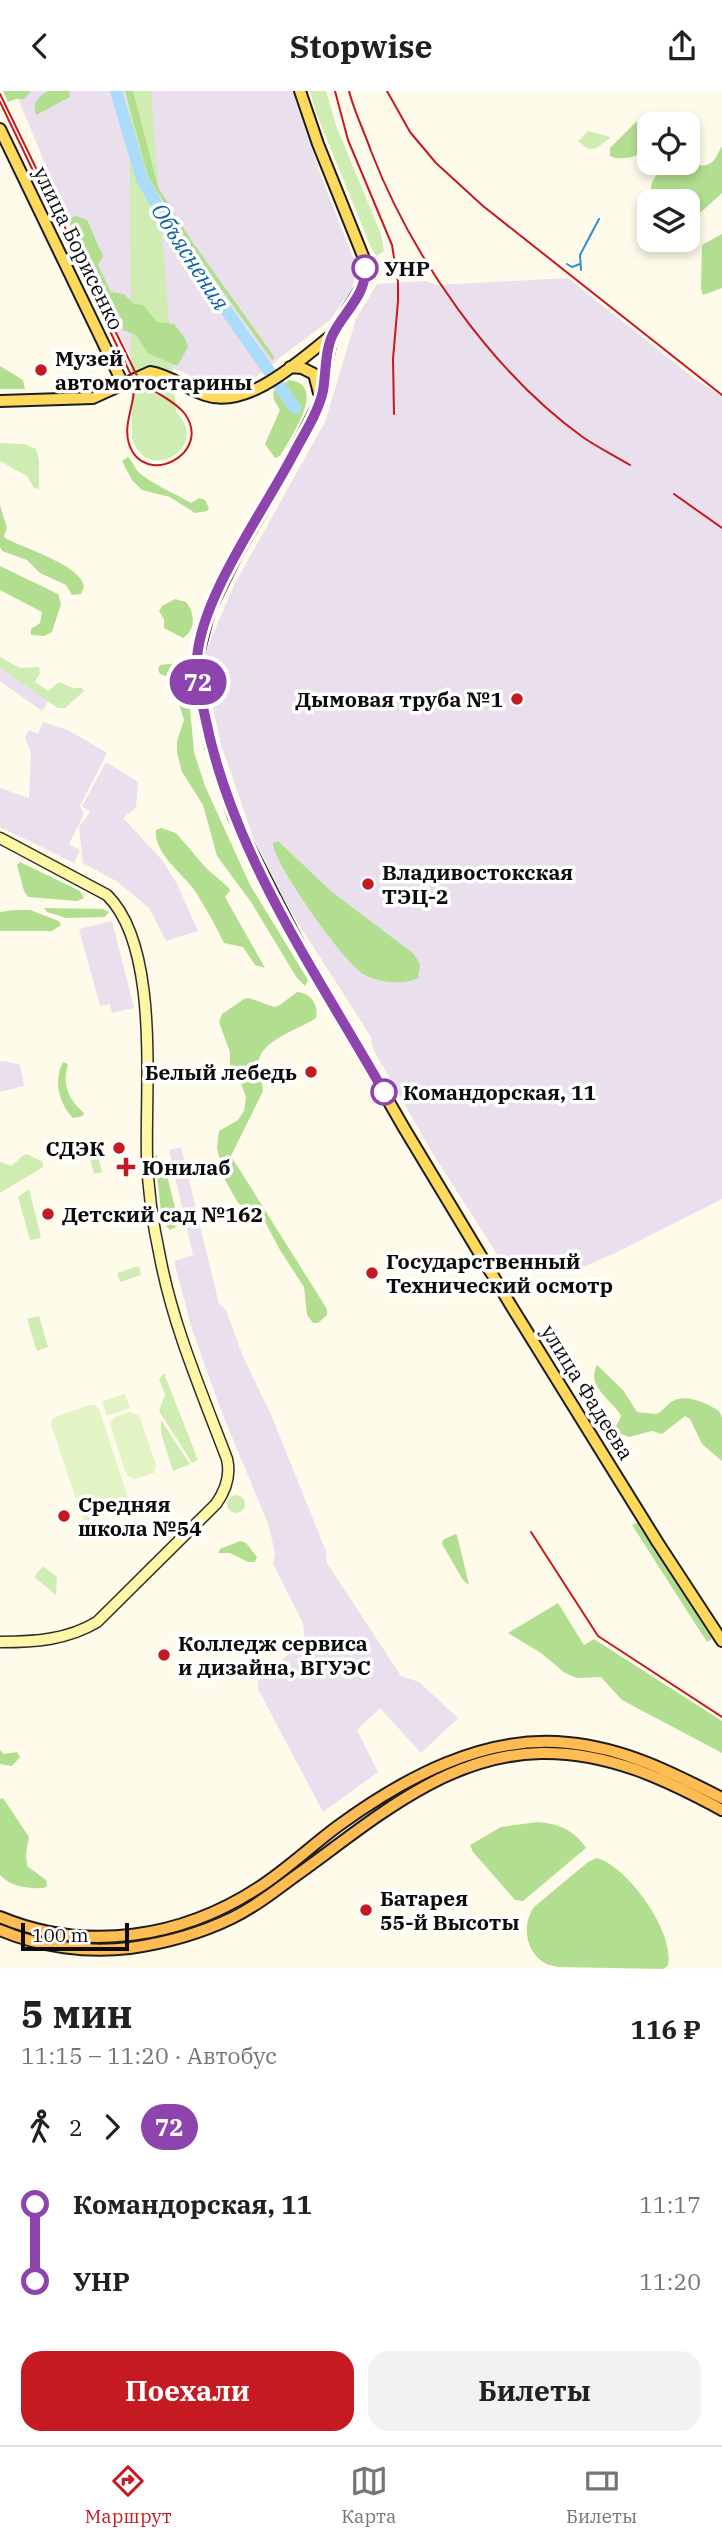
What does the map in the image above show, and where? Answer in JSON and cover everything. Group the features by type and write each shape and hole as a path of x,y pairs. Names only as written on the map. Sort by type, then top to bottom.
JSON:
{"highway":[{"path":"0,1917 57,1934 103,1938 155,1932 193,1922 260,1887 340,1825 427,1771 463,1756 521,1744 569,1743 621,1753 670,1772 722,1798"},
{"path":"0,1930 54,1946 105,1950 158,1944 197,1933 233,1917 267,1897 412,1792 441,1777 494,1759 565,1754 619,1763 678,1786 722,1810"}],"main road":[{"name":"улица Фадеева","path":"300,91 365,264 363,285 332,335 319,404 209,611 197,658 199,687 211,747 246,843 266,883 404,1128 658,1543 722,1641"},
{"name":"улица Борисенко","path":"0,129 123,384"},
{"path":"0,401 93,398 144,373 156,373 205,395 224,398 245,394 264,385 332,335"},
{"path":"290,367 302,368 314,374 319,390 319,404"},
{"path":"0,838 93,885 118,906 126,919 133,941 144,1004 148,1044 148,1175 160,1259 187,1353 227,1459 229,1474 227,1485 216,1504 97,1622 79,1632 54,1639 0,1642"}],"shaded area":[{"path":"15,91 292,91 357,268 352,289 329,321 268,369 240,386 220,388 145,356 133,362 99,295"},
{"name":"Владивостокская ТЭЦ-2","path":"568,278 696,380 722,396 722,1199 572,1272 534,1268 497,1254 433,1154 373,1049 371,1037 291,912 253,837 221,744 207,682 205,653 234,585 325,422 356,319 377,284 426,281 437,285"},
{"path":"0,664 49,700 42,711 0,681"},
{"path":"43,722 68,730 107,753 80,806 84,814 69,844 80,850 74,863 0,827 0,788 29,798 31,754 25,737 29,730 38,734"},
{"path":"106,762 138,782 136,808 123,818 163,861 177,884 198,931 166,941 149,908 118,882 83,863 79,827 90,812 82,806"},
{"path":"112,921 134,1008 112,1013 110,1004 100,1006 79,929"},
{"path":"0,1062 20,1065 24,1086 0,1092"},
{"path":"181,1147 219,1304 226,1310 242,1354 272,1417 326,1551 327,1563 401,1676 419,1682 458,1718 421,1753 380,1708 357,1730 378,1772 323,1812 258,1689 258,1681 305,1640 303,1623 273,1564 275,1554 269,1526 220,1408 192,1329 174,1261 193,1255 169,1150"}],"green space":[{"path":"3,91 31,91 24,99 8,102"},
{"path":"48,91 69,91 70,97 36,115 37,101"},
{"path":"125,91 133,91 158,187 191,240 274,359 272,360 186,240 148,176"},
{"path":"129,91 151,91 176,412 185,425 186,437 182,448 173,456 162,460 150,459 140,452 132,438"},
{"path":"310,91 326,91 337,128 381,234 384,251 377,256 372,250 315,110"},
{"path":"637,122 637,154 615,158 610,156 610,148"},
{"path":"588,131 611,137 597,148 588,149 578,141"},
{"path":"722,146 722,193 700,213 700,189 651,189 657,175 700,175 700,165 709,164"},
{"path":"75,216 87,220 103,256 98,265 111,292 124,294 134,304 143,305 157,322 174,324 185,338 188,347 178,365 148,353 136,335 123,330 123,320 109,305 69,222 69,219"},
{"path":"722,234 722,288 703,295 702,245"},
{"path":"0,366 23,380 25,389 0,389"},
{"path":"289,380 301,384 306,391 306,401 298,425 280,456 275,458 265,444 280,410 273,392"},
{"path":"0,443 24,444 36,449 39,460 39,489 34,488 27,476 0,461"},
{"path":"128,457 140,473 154,483 191,503 199,498 205,500 209,508 207,511 195,513 170,497 142,490 132,480 122,461"},
{"path":"0,505 7,528 5,538 72,571 84,586 81,594 72,595 66,585 40,573 27,560 2,551"},
{"path":"0,566 58,594 61,604 52,632 44,636 31,635 31,629 40,623 42,612 0,590"},
{"path":"175,599 186,602 192,616 190,631 183,638 164,628 164,619 159,611 162,606"},
{"path":"0,657 20,668 39,667 40,673 35,682 48,691 59,682 73,688 82,688 84,691 65,708 58,708 0,668"},
{"path":"179,663 187,675 194,752 205,786 250,885 308,980 305,986 297,978 251,902 217,856 203,805 182,772 177,741 184,720 171,678 160,674 158,669 160,665"},
{"path":"161,828 176,833 206,868 229,888 230,891 225,897 265,968 255,965 243,947 224,943 197,894 160,848 156,830"},
{"path":"278,841 332,892 414,954 420,965 418,978 406,982 385,981 371,978 356,968 328,935 297,891 276,854 273,843"},
{"path":"20,862 80,891 84,898 77,901 28,897 17,865"},
{"path":"44,908 103,909 109,912 105,917 66,918 47,912"},
{"path":"30,910 59,921 61,925 52,931 0,931 0,912"},
{"path":"297,992 313,1000 316,1018 272,1042 260,1056 258,1067 263,1091 231,1156 327,1309 327,1315 318,1323 313,1323 307,1315 304,1287 265,1222 238,1203 225,1180 217,1148 219,1131 238,1120 244,1111 246,1097 241,1083 230,1076 230,1052 219,1022 222,1014 244,999 249,998 274,1007"},
{"path":"63,1062 68,1064 68,1091 84,1113 83,1116 73,1118 61,1099 58,1077"},
{"path":"95,1145 102,1172 94,1174 87,1147"},
{"path":"27,1154 43,1162 43,1167 0,1193 0,1162 12,1166"},
{"path":"157,1155 168,1179 178,1220 176,1227 170,1230 162,1222"},
{"path":"29,1189 41,1238 30,1240 18,1197"},
{"path":"139,1266 141,1275 120,1282 117,1273"},
{"path":"39,1316 48,1347 37,1351 27,1319"},
{"path":"597,1365 623,1390 637,1412 656,1414 680,1398 704,1403 719,1411 722,1417 722,1461 702,1444 690,1419 685,1416 662,1434 652,1431 629,1437 618,1433 616,1426 621,1417 594,1379"},
{"path":"164,1373 198,1460 192,1463 159,1411 165,1395 159,1379"},
{"path":"125,1394 130,1408 107,1416 102,1401"},
{"path":"89,1405 99,1409 129,1501 121,1509 84,1520 51,1424 53,1418"},
{"path":"129,1412 139,1415 156,1465 154,1473 135,1479 125,1471 110,1424 115,1417"},
{"path":"161,1420 190,1464 173,1471 161,1433"},
{"path":"236,1495 242,1498 245,1504 242,1510 236,1513 230,1510 227,1504 230,1498"},
{"path":"631,1507 714,1637 712,1639 651,1547"},
{"path":"637,1523 712,1639 707,1642 632,1525"},
{"path":"455,1534 469,1585 463,1580 442,1544 443,1540"},
{"path":"240,1541 246,1543 257,1557 255,1562 248,1562 230,1553 218,1553 220,1549"},
{"path":"43,1566 57,1577 56,1595 34,1577"},
{"path":"558,1603 584,1645 594,1639 722,1721 722,1753 622,1700 601,1677 577,1678 565,1673 541,1653 508,1633"},
{"path":"0,1750 4,1754 17,1752 20,1757 12,1766 0,1764"},
{"path":"3,1798 29,1837 27,1866 46,1880 47,1886 44,1888 20,1886 0,1875 0,1799"},
{"path":"537,1822 565,1829 577,1836 586,1848 523,1901 515,1900 473,1852 470,1845 501,1827"},
{"path":"597,1858 609,1864 635,1887 657,1919 668,1951 668,1965 664,1969 559,1967 545,1963 532,1951 527,1929 534,1907 588,1862"}],"waterway":[{"name":"Объяснения","path":"116,91 142,179 176,239 295,408"},
{"path":"581,270 580,255 599,219"},
{"path":"567,264 572,267 580,264"}],"tram line":[{"path":"0,94 140,382 185,414 191,429 190,442 184,453 173,461 161,465 148,464 137,457 129,444 127,428 134,395 133,379 0,102"}],"railway":[{"path":"335,91 348,140 392,245 398,282 393,359 394,414"},
{"path":"349,91 388,191 408,231 458,309 517,380 550,411 584,438 630,465"},
{"path":"387,91 410,132 436,163 483,206 722,395"},
{"path":"674,494 722,528"},
{"path":"531,1532 598,1636 722,1717"}],"bus line":[{"name":"72","path":"365,268 366,274 357,298 332,335 319,404 217,592 202,633 197,658 199,687 211,747 234,817 301,949 384,1092"}],"place":[{"name":"УНР","path":"365,268"},
{"name":"Музей автомотостарины","path":"41,370"},
{"name":"Дымовая труба №1","path":"517,699"},
{"name":"Владивостокская ТЭЦ-2","path":"368,884"},
{"name":"Белый лебедь","path":"311,1072"},
{"name":"Командорская, 11","path":"384,1092"},
{"name":"СДЭК","path":"119,1148"},
{"name":"Юнилаб","path":"126,1167"},
{"name":"Детский сад №162","path":"48,1214"},
{"name":"Государственный Технический осмотр","path":"372,1273"},
{"name":"Средняя школа №54","path":"64,1516"},
{"name":"Колледж сервиса и дизайна, ВГУЭС","path":"164,1655"},
{"name":"Батарея 55-й Высоты","path":"366,1910"}]}
